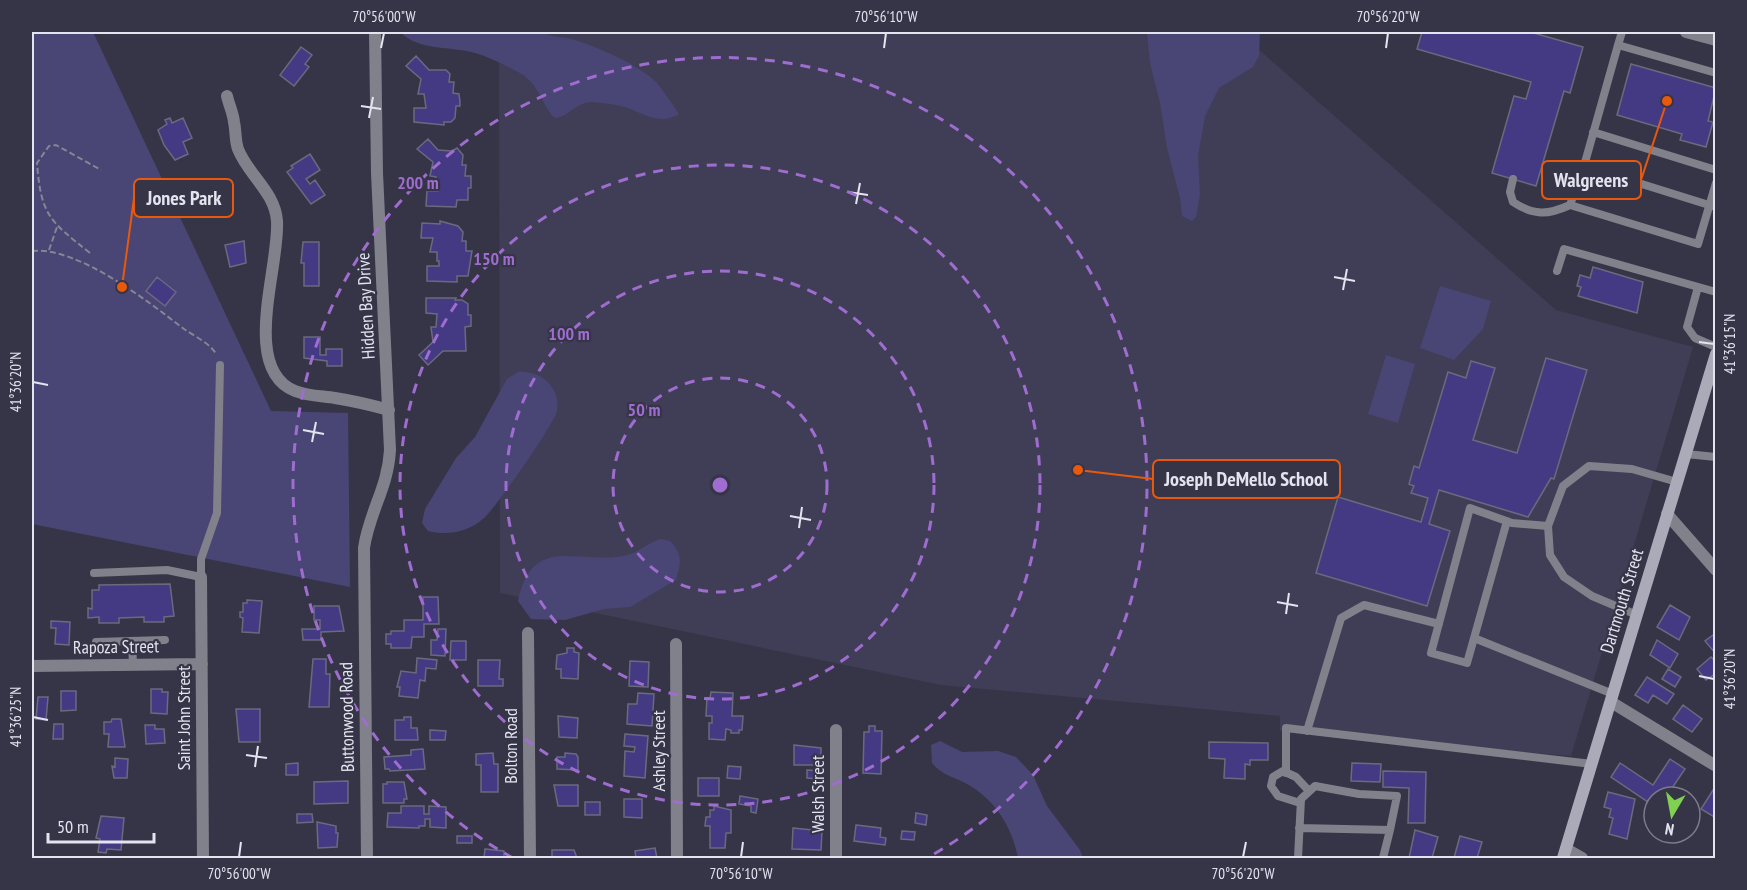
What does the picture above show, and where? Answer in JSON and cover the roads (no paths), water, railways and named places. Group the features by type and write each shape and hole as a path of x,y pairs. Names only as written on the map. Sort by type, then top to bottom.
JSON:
{"main road":[{"name":"Dartmouth Street","path":"1564,854 1716,354"}],"street":[{"name":"Hidden Bay Drive","path":"364,576 366,535 389,470 389,410 377,173 375,32"},
{"path":"1686,32 1716,40"},
{"path":"227,96 235,123 237,147 267,193 276,213 277,239 266,331 266,352 271,369 280,382 303,394 353,401 389,410"},
{"path":"1667,514 1716,570"},
{"name":"Saint John Street","path":"201,576 203,858"},
{"name":"Buttonwood Road","path":"364,576 367,858"},
{"name":"Bolton Road","path":"528,633 530,858"},
{"name":"Ashley Street","path":"676,644 677,858"},
{"name":"Rapoza Street","path":"32,666 202,664"},
{"path":"1612,698 1716,766"},
{"name":"Walsh Street","path":"836,730 836,858"},
{"path":"1564,854 1582,858"}],"lane":[{"path":"1570,205 1621,46 1622,32"},
{"path":"1621,46 1716,73"},
{"path":"1593,132 1716,170"},
{"path":"1584,166 1712,206"},
{"path":"1513,179 1510,192 1513,202 1529,212 1549,214 1570,205 1698,244 1712,206 1716,183"},
{"path":"1557,271 1564,249 1716,292"},
{"path":"1698,287 1687,327 1695,338 1716,347"},
{"path":"94,573 167,570 201,576 201,559 217,513 220,365"},
{"path":"1686,454 1716,457"},
{"path":"1637,615 1592,596 1564,577 1550,555 1548,526 1563,486 1589,466 1632,469 1677,482"},
{"path":"1510,522 1467,663 1431,653 1470,508 1510,522 1548,526"},
{"path":"1307,731 1341,618 1364,605 1439,624"},
{"path":"1474,638 1612,698"},
{"path":"96,642 165,640"},
{"path":"132,641 133,665"},
{"path":"1286,773 1287,728 1592,764"},
{"path":"1300,802 1278,796 1271,786 1274,777 1283,771 1296,777 1309,791"},
{"path":"1298,858 1300,802 1315,786 1359,794 1397,796 1383,858"},
{"path":"1299,828 1390,830"}],"place":[{"name":"Walgreens","path":"1667,101"},
{"name":"Jones Park","path":"122,287"},
{"name":"Joseph DeMello School","path":"1078,470"}]}
